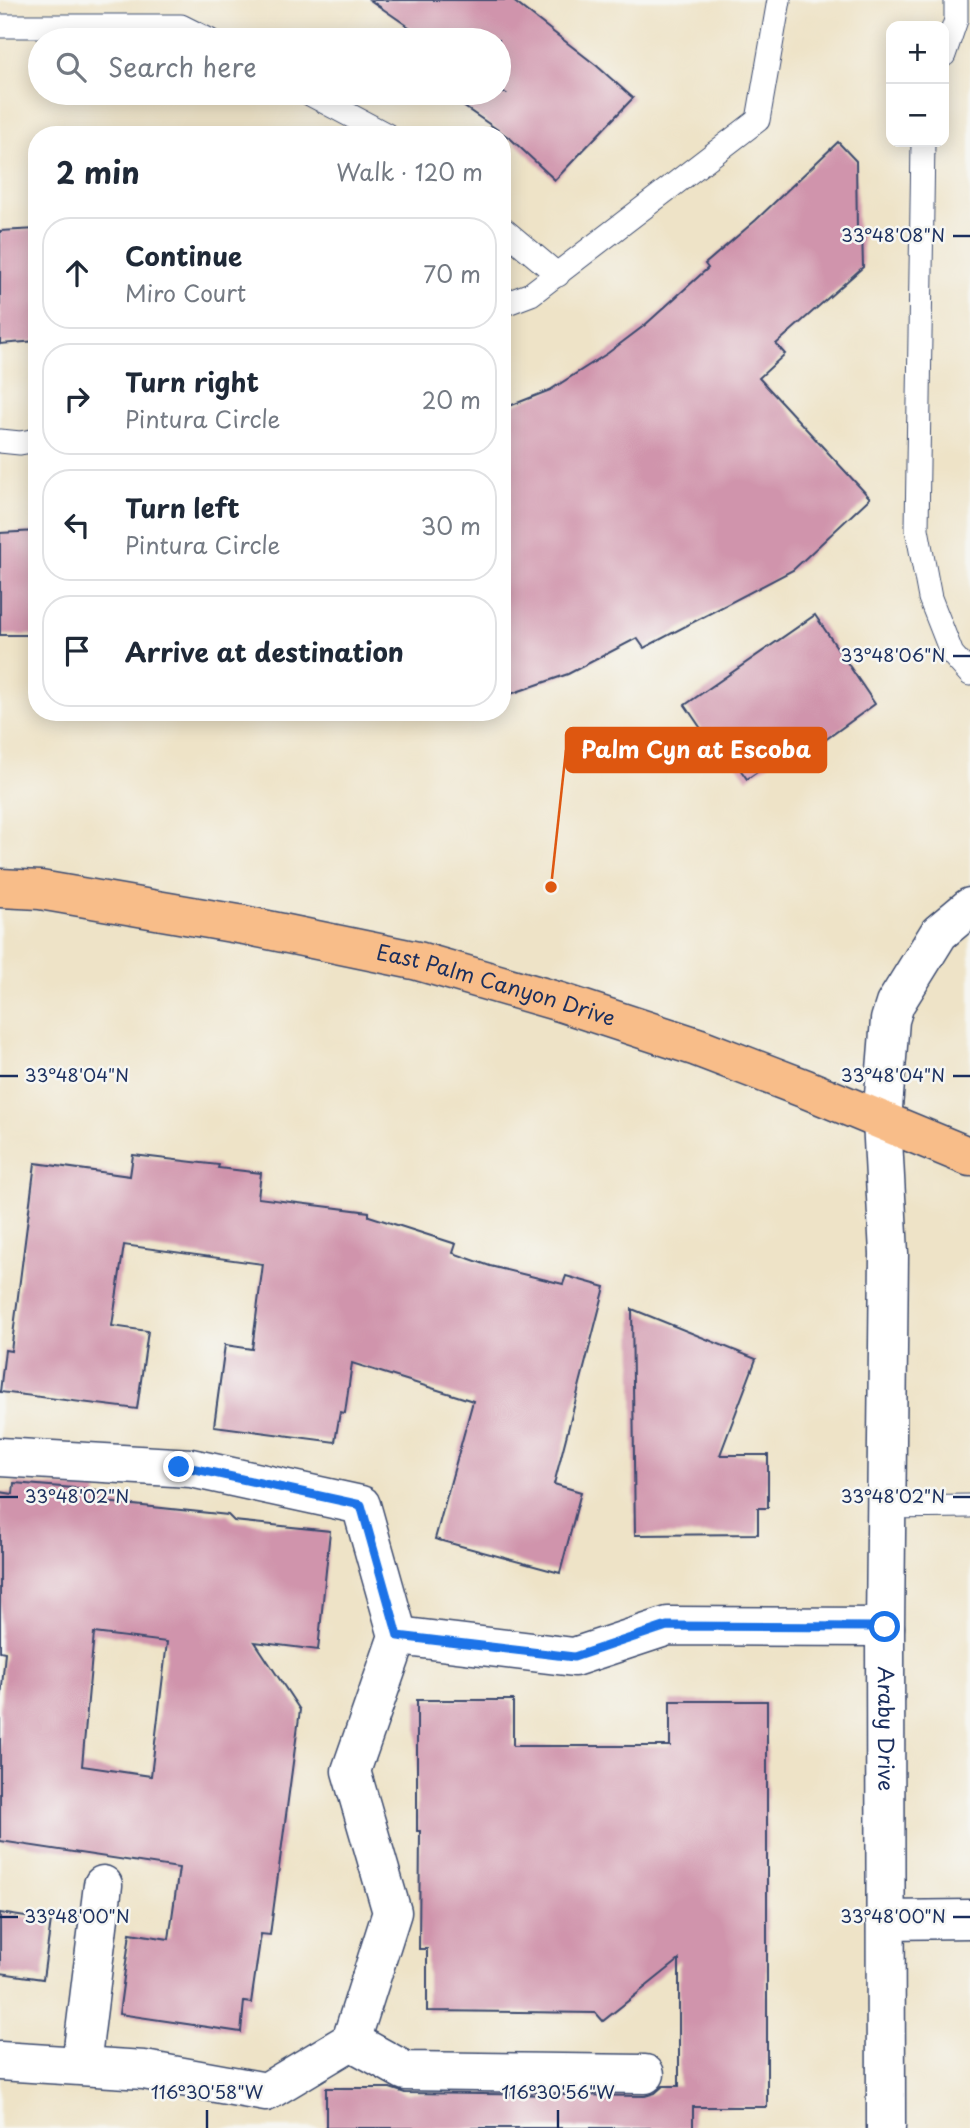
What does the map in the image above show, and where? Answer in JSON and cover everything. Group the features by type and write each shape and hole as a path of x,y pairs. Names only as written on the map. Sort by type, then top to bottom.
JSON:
{"main road":[{"name":"East Palm Canyon Drive","path":"0,888 40,890 230,923 418,961 559,1002 696,1047 806,1088 970,1157"}],"street":[{"name":"Araby Drive","path":"887,2128 885,1507 889,1254 882,1120 890,1020 895,1004 939,933 970,907"},
{"path":"0,1457 191,1468 361,1505 398,1636 351,1771 392,1912 351,2041 266,2092 144,2070 0,2061"},
{"path":"398,1636 574,1657 667,1626 885,1627"},
{"path":"81,2065 103,1885"},
{"path":"885,1920 970,1919"},
{"path":"351,2041 405,2071 645,2074"}],"lane":[{"path":"511,302 531,294 558,275 758,120 779,0"},
{"path":"949,40 956,20 957,0"},
{"path":"0,26 185,28"},
{"path":"331,105 370,126"},
{"path":"923,147 917,529 930,598 952,654 970,674"},
{"path":"511,236 558,275"},
{"path":"0,441 28,442"},
{"path":"885,1507 970,1506"}],"building":[{"path":"370,0 512,0 597,66 633,98 555,180 511,139 511,126 492,126 461,105 511,105 511,28 411,28"},
{"path":"838,142 856,161 857,230 862,230 863,267 776,344 785,354 759,378 870,498 793,570 644,648 637,638 568,674 511,694 511,405 550,390 608,353 645,325 708,268 705,264"},
{"path":"28,229 28,342 0,344 0,231"},
{"path":"28,531 28,635 0,635 0,533"},
{"path":"815,615 875,704 807,753 803,747 788,756 785,753 747,779 730,755 726,757 720,750 717,752 685,705"},
{"path":"133,1155 261,1173 258,1198 369,1212 369,1216 456,1244 453,1253 490,1266 563,1284 566,1276 605,1287 554,1484 581,1492 560,1573 435,1539 473,1401 352,1363 345,1413 340,1412 335,1442 214,1426 225,1345 252,1349 263,1264 124,1245 112,1326 148,1331 137,1409 0,1392 5,1350 11,1351 35,1163 130,1176"},
{"path":"632,1309 756,1359 720,1455 768,1455 768,1508 758,1508 758,1534 635,1535"},
{"path":"14,1483 97,1490 96,1501 228,1515 234,1521 330,1531 318,1650 255,1642 300,1710 270,1935 261,1934 251,2003 244,2002 241,2032 119,2014 130,1933 169,1939 179,1868 0,1841 0,1710 5,1652 0,1651 0,1492 13,1494","holes":["94,1633 167,1642 151,1776 82,1766"]},
{"path":"417,1700 513,1700 513,1746 670,1746 670,1701 767,1701 767,2107 693,2107 693,2128 326,2128 326,2088 390,2088 405,2093 645,2096 655,2093 663,2086 679,2086 679,1960 603,2021 596,2013 427,2011 427,1949 419,1949"},
{"path":"0,1913 51,1921 43,1979 0,1973"}],"place":[{"name":"Palm Cyn at Escoba","path":"551,887"}],"route":[{"path":"179,1467 361,1505 398,1636 574,1657 667,1626 885,1627"}]}
